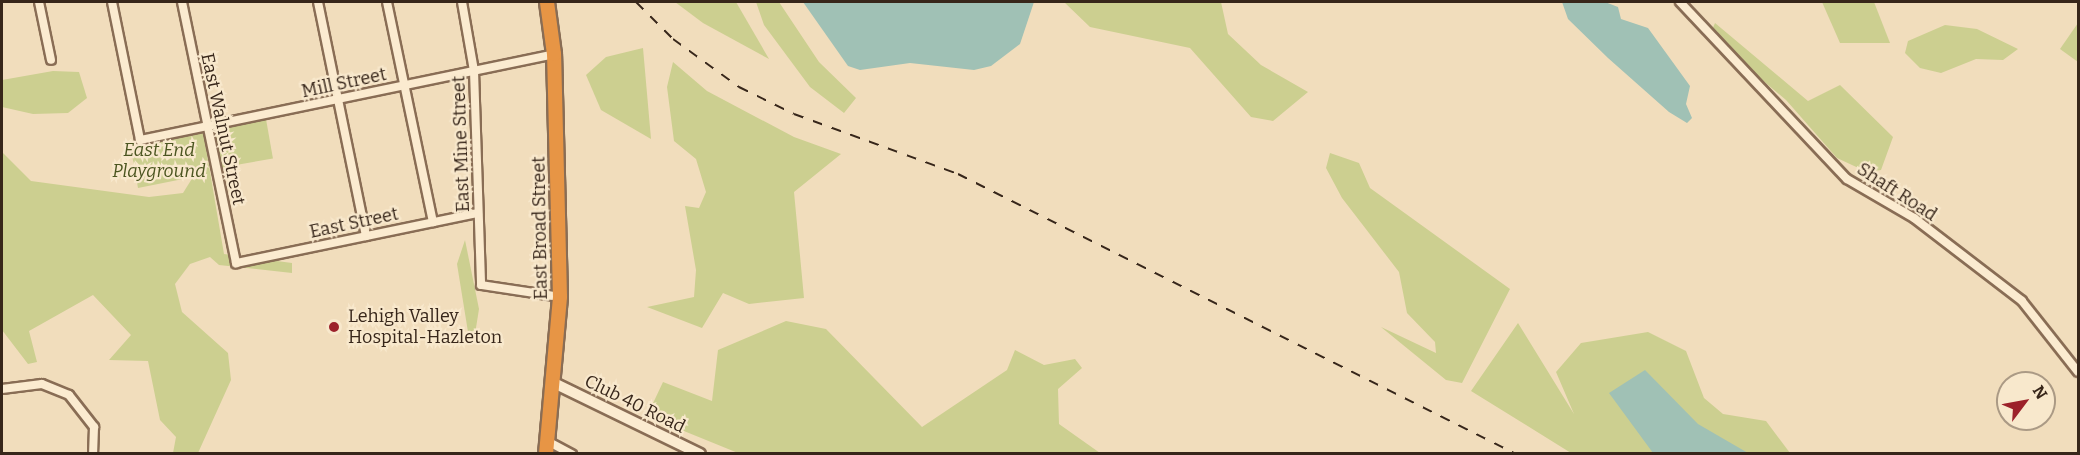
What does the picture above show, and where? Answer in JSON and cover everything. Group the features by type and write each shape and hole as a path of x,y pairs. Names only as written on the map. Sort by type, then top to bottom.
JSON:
{"highway":[{"name":"East Broad Street","path":"547,2 554,54 560,297 556,384 547,448"}],"street":[{"path":"39,2 51,60"},
{"name":"Mill Street","path":"112,2 140,140 554,54"},
{"name":"East Walnut Street","path":"182,2 236,262"},
{"path":"318,2 366,236"},
{"path":"387,2 433,222"},
{"name":"East Mine Street","path":"462,2 474,71 481,285 560,297"},
{"name":"Shaft Road","path":"1680,2 1847,179 1914,218 2022,301 2079,372"},
{"name":"East Street","path":"236,262 478,213"},
{"path":"2,389 42,384 69,395 94,427 93,453"},
{"name":"Club 40 Road","path":"556,384 700,453"},
{"path":"547,448 572,453"}],"green space":[{"path":"675,2 736,2 769,59 703,23"},
{"path":"756,2 779,2 819,62 856,98 844,113 810,87 764,25"},
{"path":"1064,2 1221,2 1228,34 1261,65 1308,92 1273,121 1251,117 1190,48 1090,27"},
{"path":"1822,2 1874,2 1890,43 1840,43"},
{"path":"1715,23 1808,101 1840,85 1893,137 1881,170 1867,172 1837,158 1786,100 1735,57 1712,30"},
{"path":"2078,23 2078,62 2060,49"},
{"path":"1945,25 1977,29 2018,49 2003,60 1976,59 1941,73 1920,68 1905,53 1908,41"},
{"path":"643,48 651,139 601,110 586,75 606,57"},
{"path":"673,62 707,91 794,137 841,154 794,192 804,298 749,304 723,293 702,328 647,307 694,297 696,270 685,206 699,208 706,192 696,159 674,141 667,87"},
{"path":"53,71 79,72 87,98 68,113 33,114 2,107 2,80"},
{"name":"East End Playground","path":"266,119 273,158 219,168 212,129"},
{"path":"203,131 224,254 292,263 292,273 219,265 210,257 190,264 175,284 182,312 228,353 231,380 198,453 173,453 176,437 160,420 148,361 109,360 131,335 93,295 29,331 37,362 28,364 2,330 2,152 31,181 149,197 183,193 193,177 138,188 130,144"},
{"path":"1330,153 1359,163 1370,188 1510,289 1462,383 1446,380 1381,327 1436,353 1435,342 1407,313 1399,272 1342,198 1326,168"},
{"path":"465,240 479,309 475,334 468,332 457,264"},
{"path":"786,321 826,329 922,427 1007,370 1015,350 1044,365 1075,359 1082,368 1058,389 1059,424 1100,453 738,453 647,416 663,382 712,401 718,350"},
{"path":"1518,323 1574,414 1556,372 1581,343 1648,332 1686,351 1704,398 1723,414 1766,421 1790,453 1571,453 1471,391"}],"water":[{"path":"803,2 1034,2 1020,44 991,66 974,70 910,63 860,70 848,66"},
{"path":"1562,2 1605,2 1618,7 1621,19 1648,28 1690,86 1686,104 1692,118 1687,123 1669,112 1608,58 1568,19"},
{"path":"1645,370 1698,424 1748,453 1653,453 1609,393"}],"railway":[{"path":"636,2 673,39 739,87 794,114 958,174 1516,454"}],"place":[{"name":"Lehigh Valley Hospital-Hazleton","path":"334,327"}]}
